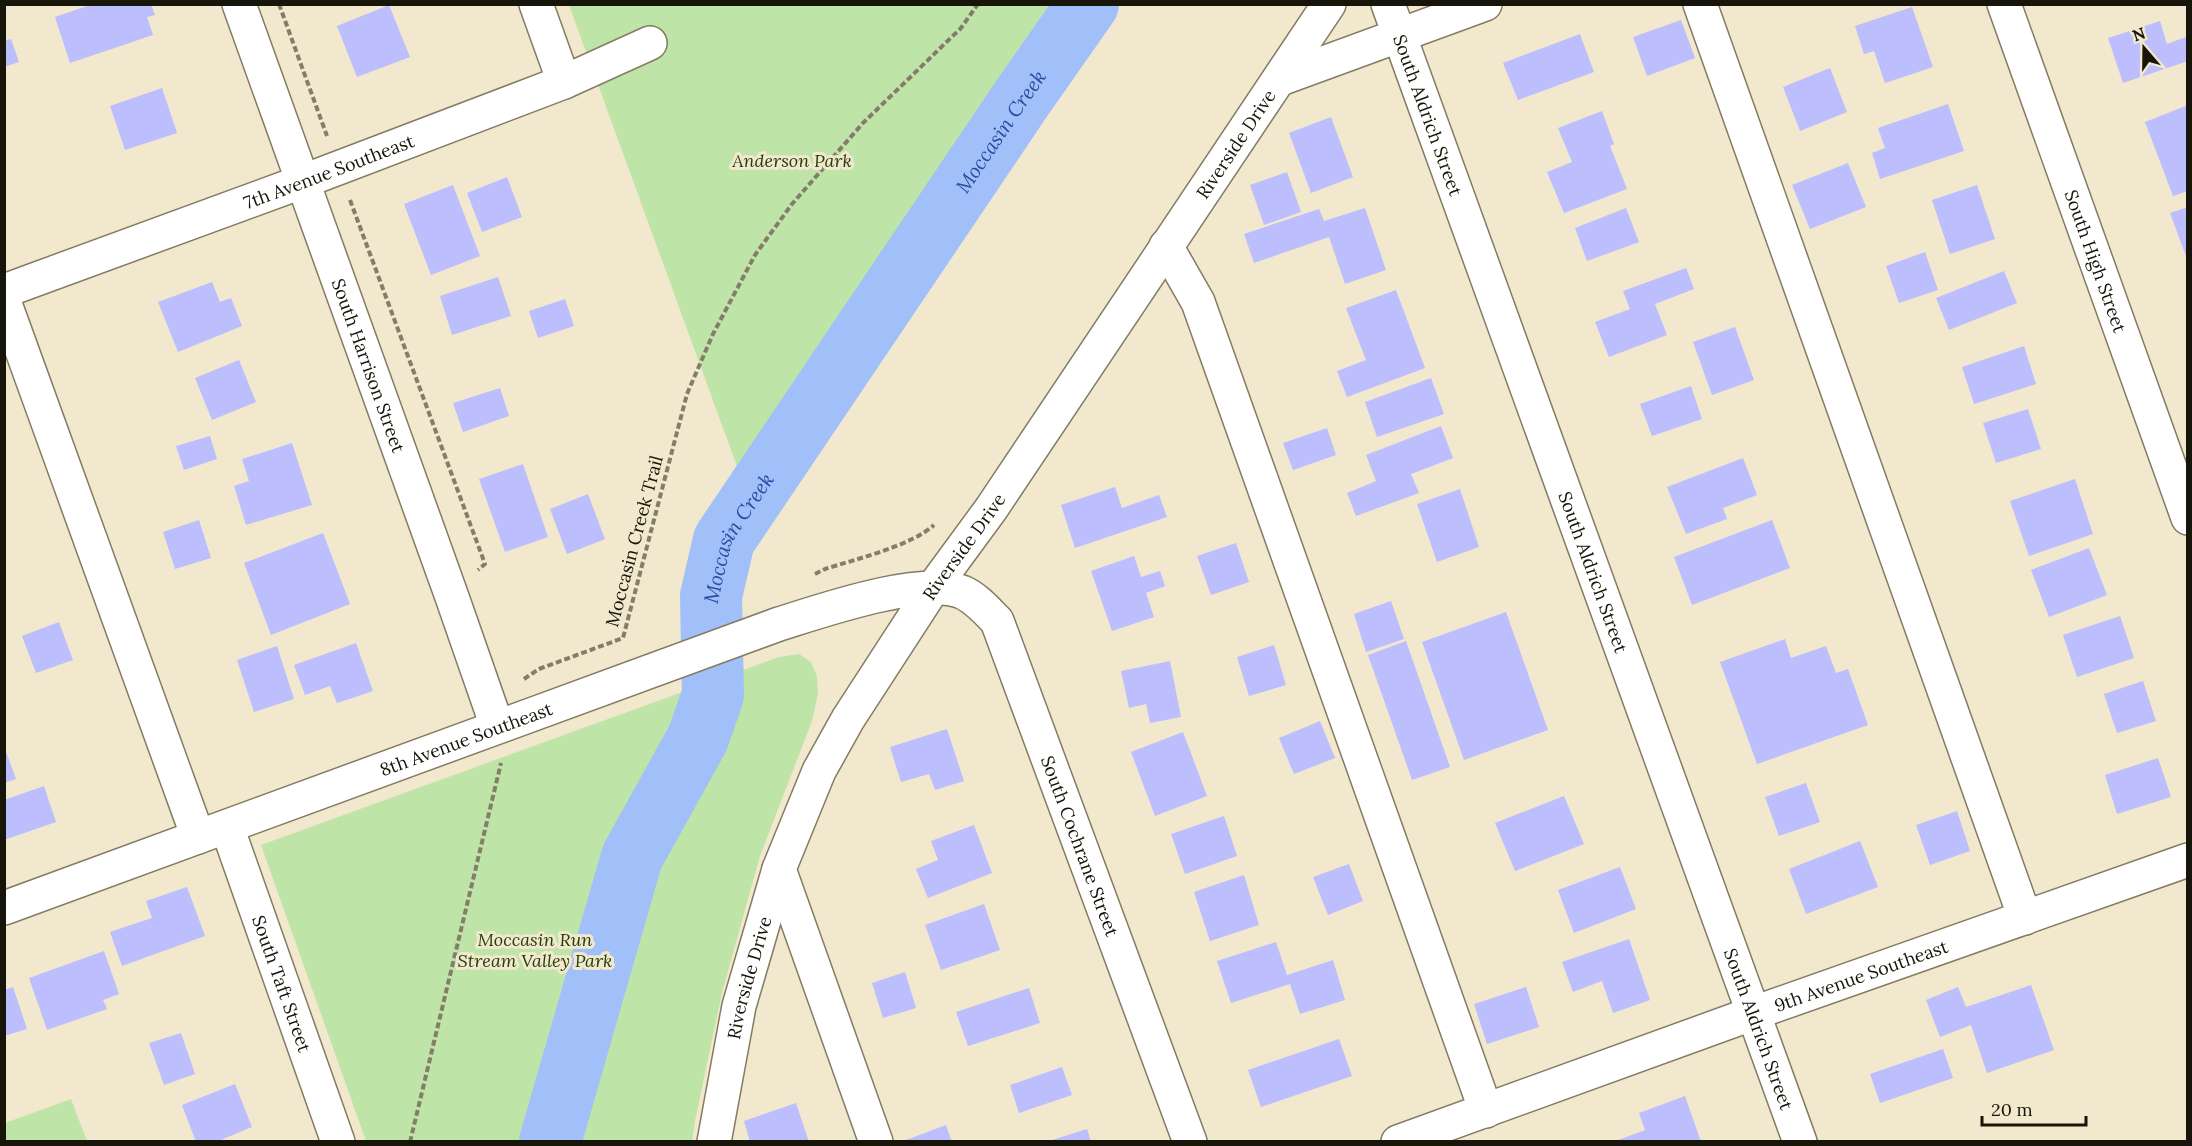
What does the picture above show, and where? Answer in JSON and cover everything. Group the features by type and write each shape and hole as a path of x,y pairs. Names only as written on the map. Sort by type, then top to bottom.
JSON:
{"street":[{"name":"South Harrison Street","path":"239,4 452,597 504,724"},
{"path":"536,4 564,82"},
{"name":"Riverside Drive","path":"714,1142 739,1006 779,869 819,771 848,719 933,588 991,509 1329,4"},
{"name":"South Aldrich Street","path":"1388,4 1800,1142"},
{"path":"1280,79 1485,4"},
{"path":"1700,4 2025,918"},
{"name":"South High Street","path":"2004,4 2187,518"},
{"name":"7th Avenue Southeast","path":"4,291 304,182 564,82 650,44"},
{"path":"1166,246 1198,302 1486,1111"},
{"name":"South Taft Street","path":"4,301 212,832 338,1142"},
{"name":"8th Avenue Southeast","path":"4,908 779,624 839,605 892,593 933,588"},
{"name":"South Cochrane Street","path":"933,588 962,592 981,605 997,621 1190,1142"},
{"name":"9th Avenue Southeast","path":"1398,1142 2187,860"},
{"path":"779,869 876,1142"}],"path":[{"path":"279,4 484,564 452,597"},
{"name":"Moccasin Creek Trail","path":"410,1142 504,724 521,681 539,669 623,638 687,394 713,334 755,255 792,204 862,123 961,28 978,4"},
{"path":"807,578 825,569 908,541 937,523"}],"green space":[{"name":"Anderson Park","path":"569,5 1088,5 1020,101 750,502"},
{"name":"Moccasin Run Stream Valley Park","path":"799,654 811,662 817,676 818,694 812,721 760,856 722,993 692,1141 366,1141 261,845 779,657"},
{"path":"71,1099 87,1141 5,1141 5,1123"}],"building":[{"path":"93,4 151,4 155,15 147,17 153,35 70,63 55,17"},
{"path":"389,5 410,57 357,77 337,26"},
{"path":"1912,7 1933,67 1885,83 1874,51 1864,54 1855,26"},
{"path":"1681,20 1695,58 1647,76 1633,37"},
{"path":"2160,21 2167,44 2186,37 2188,61 2123,83 2108,38"},
{"path":"1580,34 1594,72 1518,100 1503,63"},
{"path":"11,39 19,62 4,67 4,41"},
{"path":"1830,68 1847,112 1800,131 1783,87"},
{"path":"162,88 177,133 125,150 110,106"},
{"path":"1948,104 1964,151 1880,179 1872,153 1885,148 1878,128"},
{"path":"2188,105 2188,191 2173,196 2145,122"},
{"path":"1602,111 1614,144 1610,146 1627,189 1564,213 1547,172 1572,162 1558,128"},
{"path":"1331,117 1353,177 1311,193 1289,133"},
{"path":"1848,163 1866,207 1810,229 1792,185"},
{"path":"1287,172 1301,212 1264,225 1250,185"},
{"path":"507,177 522,217 482,232 467,193"},
{"path":"453,185 480,256 431,275 404,204"},
{"path":"1977,185 1995,239 1950,254 1932,200"},
{"path":"2188,207 2188,259 2187,259 2170,213"},
{"path":"1365,208 1386,270 1345,284 1329,237 1254,263 1244,234 1319,209 1324,221"},
{"path":"1626,208 1639,242 1587,261 1575,228"},
{"path":"1925,252 1938,290 1899,303 1886,266"},
{"path":"1686,268 1694,289 1655,304 1667,335 1609,357 1595,322 1630,309 1623,291"},
{"path":"2004,271 2017,303 1949,330 1936,298"},
{"path":"498,277 511,316 452,335 440,296"},
{"path":"212,282 220,302 231,298 242,326 178,352 158,302"},
{"path":"1396,290 1425,368 1347,397 1337,371 1366,360 1346,308"},
{"path":"565,299 574,326 538,338 529,311"},
{"path":"1735,327 1754,380 1712,395 1693,342"},
{"path":"2024,346 2036,384 1974,404 1962,367"},
{"path":"239,360 256,402 212,420 195,378"},
{"path":"1431,378 1444,414 1377,437 1365,402"},
{"path":"1691,386 1702,419 1652,436 1640,404"},
{"path":"500,388 509,416 463,432 453,403"},
{"path":"2028,409 2041,449 1996,463 1983,423"},
{"path":"1441,426 1453,458 1411,474 1419,493 1356,516 1347,493 1376,481 1366,455"},
{"path":"1327,428 1336,455 1293,470 1283,443"},
{"path":"210,436 217,459 184,470 176,446"},
{"path":"292,443 312,505 246,525 234,486 249,481 242,459"},
{"path":"1743,458 1757,495 1723,508 1727,519 1686,534 1667,487"},
{"path":"523,464 548,537 505,552 479,479"},
{"path":"2075,479 2093,534 2029,556 2010,501"},
{"path":"1115,487 1122,508 1159,495 1167,517 1075,548 1061,505"},
{"path":"1460,489 1479,547 1437,562 1417,504"},
{"path":"588,494 605,539 567,554 550,509"},
{"path":"199,520 211,558 175,569 163,532"},
{"path":"1772,520 1790,568 1692,605 1674,557"},
{"path":"323,533 350,604 271,635 244,563"},
{"path":"1236,543 1249,582 1211,595 1197,556"},
{"path":"2089,548 2107,595 2049,617 2031,570"},
{"path":"1134,556 1141,577 1160,571 1165,586 1146,593 1154,617 1112,631 1091,571"},
{"path":"1391,601 1404,639 1366,652 1354,614"},
{"path":"1506,612 1548,730 1464,760 1422,642"},
{"path":"2120,616 2134,658 2077,677 2063,635"},
{"path":"59,622 73,660 36,673 22,636"},
{"path":"1785,639 1791,658 1826,646 1836,673 1848,669 1868,725 1757,764 1720,662"},
{"path":"1406,641 1450,767 1412,780 1368,655"},
{"path":"356,643 373,691 337,703 330,686 305,695 294,665"},
{"path":"1274,645 1286,685 1249,696 1237,657"},
{"path":"277,646 294,699 254,712 237,660"},
{"path":"1170,661 1181,717 1150,723 1146,704 1129,708 1121,671"},
{"path":"2143,681 2156,721 2117,733 2104,694"},
{"path":"1320,721 1335,758 1294,774 1279,738"},
{"path":"947,729 964,781 935,790 929,774 901,782 890,747"},
{"path":"1183,732 1207,796 1155,816 1131,752"},
{"path":"4,746 16,779 4,783"},
{"path":"2158,758 2171,797 2117,814 2105,775"},
{"path":"1806,783 1820,822 1779,836 1765,797"},
{"path":"44,786 56,822 4,840 4,800"},
{"path":"1564,796 1584,844 1515,871 1495,823"},
{"path":"1957,811 1970,851 1930,865 1916,825"},
{"path":"1224,816 1237,856 1185,874 1171,834"},
{"path":"974,825 992,873 928,898 916,869 938,860 931,841"},
{"path":"1860,841 1878,887 1806,914 1789,869"},
{"path":"1349,864 1363,901 1328,915 1313,877"},
{"path":"1620,867 1636,909 1574,933 1558,890"},
{"path":"1244,875 1259,925 1210,941 1194,892"},
{"path":"187,887 205,936 122,966 110,932 152,918 146,901"},
{"path":"984,904 1000,950 941,970 925,925"},
{"path":"1629,939 1650,1000 1613,1013 1602,981 1573,992 1562,962"},
{"path":"1276,942 1287,975 1333,960 1345,1000 1300,1014 1290,984 1231,1003 1217,961"},
{"path":"104,951 119,994 103,1000 107,1009 47,1030 29,978"},
{"path":"905,972 916,1008 883,1018 872,983"},
{"path":"2031,985 2054,1050 1987,1073 1971,1025 1940,1037 1926,1000 1958,987 1966,1007"},
{"path":"13,987 27,1029 4,1036 4,990"},
{"path":"1526,987 1539,1027 1487,1044 1474,1004"},
{"path":"1029,988 1040,1023 968,1046 956,1012"},
{"path":"181,1033 195,1074 164,1085 149,1043"},
{"path":"1339,1039 1352,1076 1261,1107 1248,1070"},
{"path":"1943,1049 1953,1078 1880,1103 1870,1074"},
{"path":"1062,1067 1072,1095 1019,1113 1010,1085"},
{"path":"235,1084 252,1127 216,1142 196,1142 182,1105"},
{"path":"1685,1096 1701,1142 1613,1142 1645,1130 1639,1113"},
{"path":"796,1103 809,1142 750,1142 744,1121"},
{"path":"946,1125 952,1142 907,1142 906,1140"},
{"path":"1087,1129 1091,1142 1049,1141"}],"waterway":[{"name":"Moccasin Creek","path":"550,1142 632,857 698,738 713,695 711,596 724,540 1088,4"}]}
